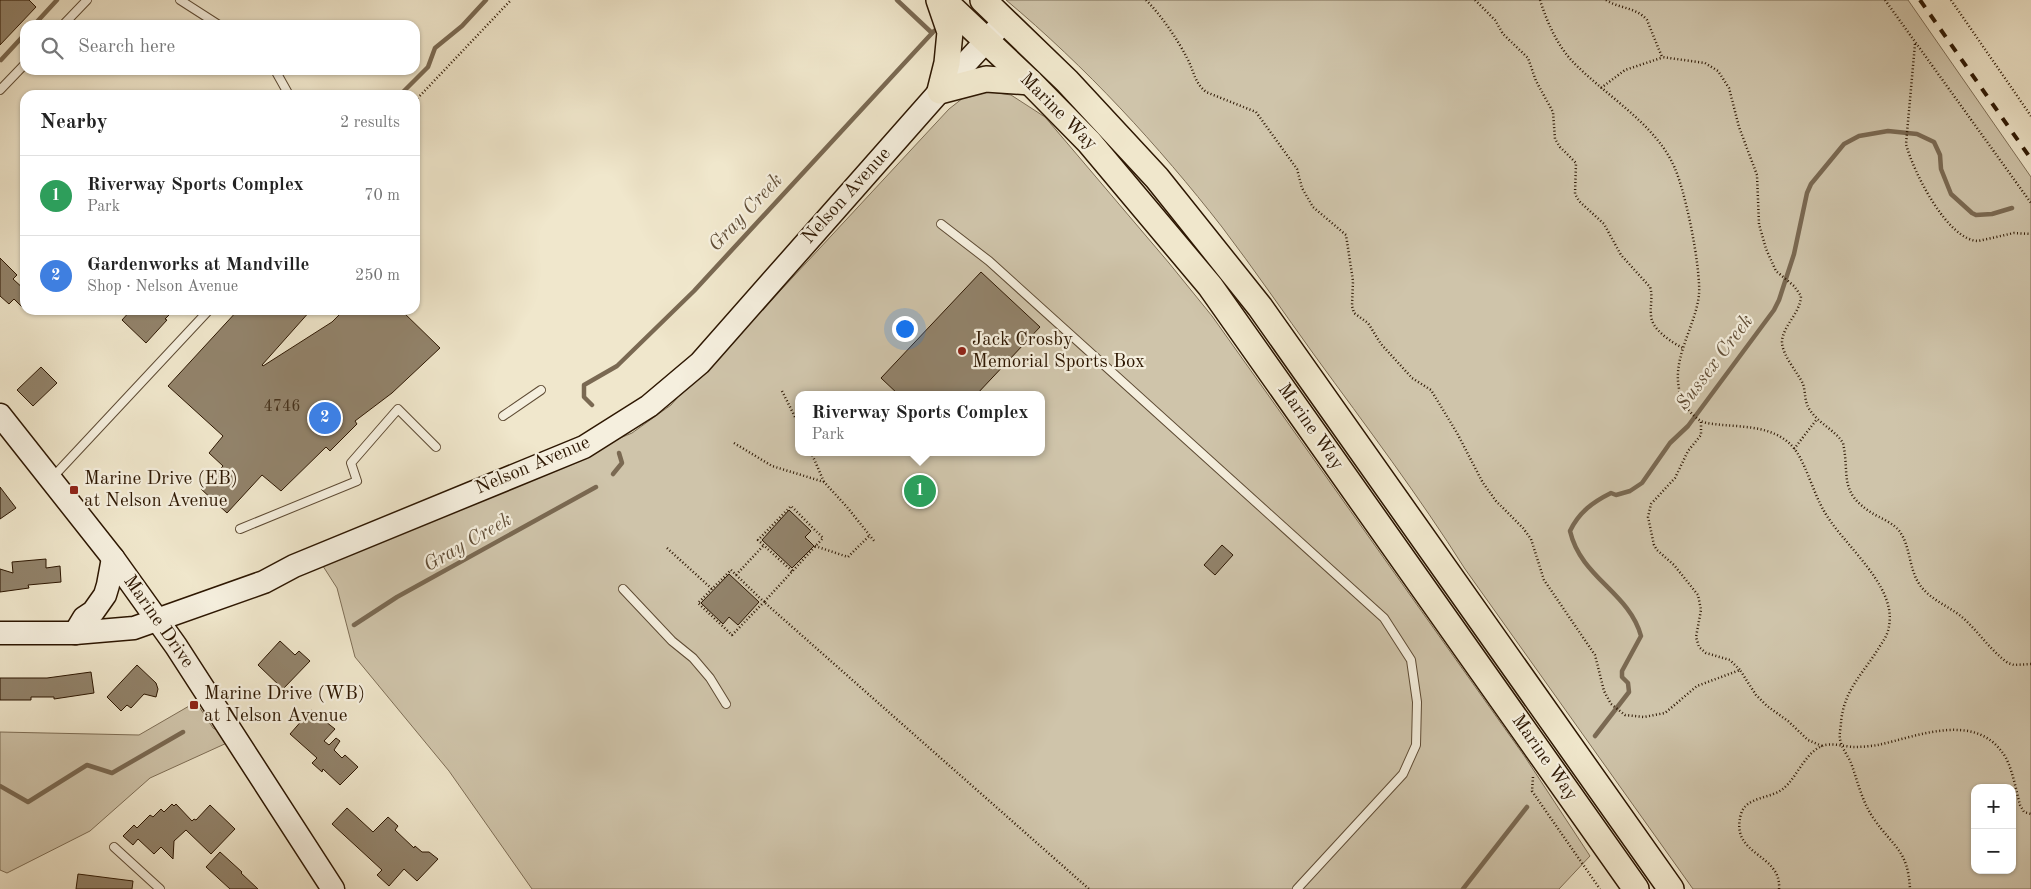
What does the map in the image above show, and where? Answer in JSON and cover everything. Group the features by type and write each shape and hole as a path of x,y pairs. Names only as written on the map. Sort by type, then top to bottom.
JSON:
{"main road":[{"name":"Marine Way","path":"941,0 1030,82 1089,142 1210,286 1636,889"},
{"path":"941,0 950,32 947,62 940,91 986,79 1030,82"},
{"name":"Marine Way","path":"983,0 1067,80 1158,178 1260,306 1671,889"}],"street":[{"name":"Nelson Avenue","path":"0,633 75,633 134,628 264,582 294,566 584,447 649,406 700,363 940,91 1005,21"},
{"name":"Marine Drive","path":"0,415 113,558 181,653 333,889"},
{"path":"75,633 84,618 93,612 105,595 113,558"}],"lane":[{"path":"68,20 87,0"},
{"path":"180,0 212,20"},
{"path":"0,90 20,69"},
{"path":"278,75 287,90"},
{"path":"941,224 989,261 1384,618 1411,660 1417,702 1416,745 1403,774 1297,889"},
{"path":"51,480 204,315"},
{"path":"503,416 541,390"},
{"path":"240,529 357,481 351,463 398,409 436,447"},
{"path":"623,589 672,641 693,658 710,678 726,704"},
{"path":"114,847 160,889"}],"path":[{"path":"420,96 511,0"},
{"path":"1146,0 1158,14 1187,58 1199,86 1206,92 1256,112 1297,169 1309,202 1346,235 1353,281 1352,306 1354,313 1368,323 1381,344 1412,378 1431,390 1457,433 1482,483 1496,502 1523,528 1531,539 1544,580 1595,655 1604,691 1616,709 1625,716 1644,717 1664,713 1697,686 1740,670"},
{"path":"1475,0 1495,20 1503,34 1528,58 1536,81 1553,112 1555,139 1560,147 1576,163 1574,194 1604,224 1621,255 1650,287 1652,293 1651,315 1655,328 1683,348"},
{"path":"1540,0 1547,23 1571,60 1660,143 1673,163 1691,227 1699,279 1698,296 1695,314 1683,348 1678,374 1680,394 1686,406 1700,420 1702,430 1701,435 1688,452 1675,478 1651,504 1648,517 1657,550 1674,565 1698,595 1701,610 1696,637 1699,647 1706,653 1730,660 1740,670 1756,695 1767,706 1788,721 1808,740 1822,746 1858,747 1877,745 1923,733 1955,729 1980,733 1994,743 2006,758 2020,805 2024,812 2031,814"},
{"path":"1606,0 1638,11 1643,15 1647,20 1662,58"},
{"path":"1885,0 2031,203"},
{"path":"1951,0 2031,116"},
{"path":"1915,44 1906,142 1908,153 1930,197 1952,228 1962,237 1978,241 2014,232 2031,234"},
{"path":"1601,88 1625,70 1662,58 1705,63 1718,71 1729,88 1739,127 1757,175 1759,224 1766,249 1778,275 1794,286 1801,296 1801,302 1786,330 1782,345 1804,386 1805,399 1809,410 1843,443 1844,473 1849,490 1867,510 1897,528 1900,532 1918,582 1926,594 1962,617 2008,663 2014,665 2031,664"},
{"path":"782,391 795,417"},
{"path":"1794,449 1817,418"},
{"path":"1700,420 1769,431 1781,437 1794,449 1824,512 1881,588 1889,608 1890,625 1887,635 1847,695 1842,714 1840,739 1862,798 1873,818 1904,856 1909,871 1910,889"},
{"path":"734,443 772,466 824,482"},
{"path":"813,456 824,482 848,507 875,542"},
{"path":"792,571 758,540 790,506 823,538 815,546 764,602 732,636 698,603 730,570 764,602 1089,889"},
{"path":"815,546 848,557 870,535"},
{"path":"736,575 764,545"},
{"path":"667,548 712,589"},
{"path":"1778,889 1777,875 1771,866 1742,840 1738,826 1741,812 1750,802 1777,793 1785,788 1806,760 1822,746"},
{"path":"1532,791 1600,889"}],"shaded area":[{"path":"1006,0 1908,0 2031,177 2031,889 1693,889 1465,569 1392,461 1222,227 1147,137 1064,52"},
{"path":"985,91 1011,95 1045,117 1212,316 1525,757 1590,856 1559,889 532,889 449,771 355,657 337,588 321,563 632,433 671,405 715,361 949,109 963,98"},
{"path":"196,702 213,728 219,731 229,742 150,778 90,831 7,873 0,870 0,732 139,735"}],"building":[{"path":"0,0 29,0 36,7 24,20 20,20 20,24 0,45"},
{"path":"0,258 17,275 13,279 20,285 20,305 14,299 9,304 0,296"},
{"name":"Jack Crosby Memorial Sports Box","path":"981,272 1040,327 980,391 895,391 881,378"},
{"path":"126,315 169,315 165,319 167,320 146,343 122,320"},
{"path":"233,315 307,315 263,366 332,322 339,315 406,315 440,348 392,393 355,421 357,424 330,451 326,447 281,491 262,475 227,513 201,489 223,466 209,453 223,436 168,386"},
{"path":"41,367 57,383 33,406 17,390"},
{"path":"0,487 16,508 0,519"},
{"path":"789,510 811,531 805,537 814,546 792,568 762,540"},
{"path":"1222,545 1233,555 1215,575 1204,565"},
{"path":"46,559 46,568 60,566 61,582 28,585 29,588 0,592 0,569 13,573 12,562"},
{"path":"729,574 759,602 738,625 729,617 723,624 701,603"},
{"path":"280,641 295,655 299,651 310,661 283,689 258,665"},
{"path":"137,665 156,683 158,689 156,697 144,694 131,708 127,705 121,711 107,697"},
{"path":"91,672 94,693 54,699 54,697 31,697 31,700 0,700 0,678 47,678"},
{"path":"311,710 335,729 324,741 329,745 336,738 340,741 334,750 342,758 345,755 358,767 340,785 323,769 322,772 312,763 317,758 290,734"},
{"path":"172,804 174,806 176,804 192,821 196,820 210,805 235,829 211,854 186,830 174,841 173,859 161,847 154,854 138,839 133,845 123,836 134,825 137,828 150,815 153,817 161,809 164,812"},
{"path":"347,808 373,832 388,817 398,826 395,830 414,848 415,846 422,852 429,852 438,859 417,881 404,869 389,886 377,875 382,870 332,824"},
{"path":"220,852 258,889 230,889 206,867"},
{"path":"78,874 133,881 132,889 76,889"}],"waterway":[{"path":"39,20 57,0"},
{"path":"420,75 428,67 435,48 462,26 486,0"},
{"path":"897,0 932,33"},
{"name":"Gray Creek","path":"592,405 584,397 584,385 617,366 694,291 934,31"},
{"path":"1,60 20,39"},
{"path":"405,90 420,75"},
{"name":"Sussex Creek","path":"1595,736 1629,692 1628,683 1622,677 1622,671 1641,636 1635,621 1626,608 1584,561 1570,531 1582,513 1598,500 1611,493 1616,495 1630,491 1642,483 1670,443 1688,426 1774,310 1794,254 1807,193 1811,184 1844,144 1859,136 1888,131 1917,134 1934,142 1940,155 1941,169 1951,194 1972,213 1976,215 1992,214 2012,208"},
{"name":"Gray Creek","path":"613,474 622,463 619,453"},
{"name":"Gray Creek","path":"354,625 397,597 596,487"},
{"name":"Gray Creek","path":"0,786 28,802 87,765 112,773 183,732"},
{"name":"Sussex Creek","path":"1463,889 1527,807"}],"railway":[{"path":"1920,0 2031,159"}],"place":[{"name":"Jack Crosby Memorial Sports Box","path":"962,351"},
{"name":"Gardenworks at Mandville","path":"325,418"},
{"name":"Marine Drive (EB) at Nelson Avenue","path":"74,490"},
{"name":"Riverway Sports Complex","path":"920,491"},
{"name":"Marine Drive (WB) at Nelson Avenue","path":"194,705"}]}
